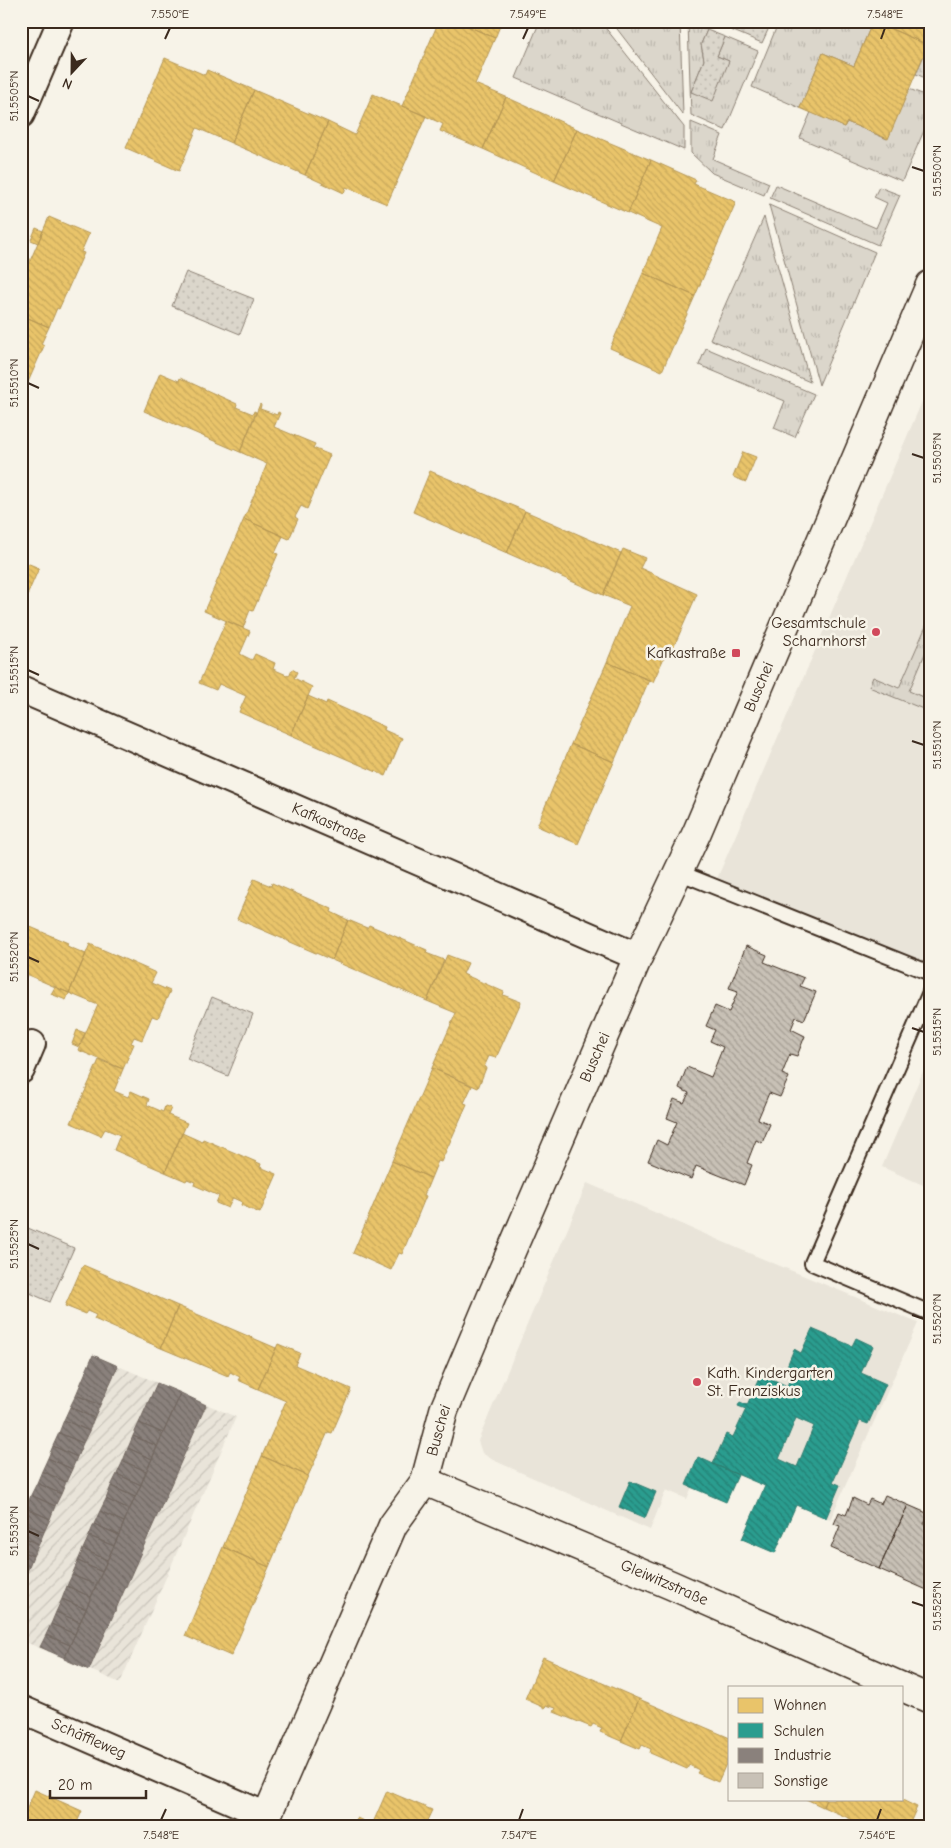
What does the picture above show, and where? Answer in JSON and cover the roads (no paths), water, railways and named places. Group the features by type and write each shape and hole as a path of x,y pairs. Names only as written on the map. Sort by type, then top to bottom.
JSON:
{"street":[{"path":"21,114 60,21"},
{"name":"Buschei","path":"265,1821 393,1526 425,1481 444,1410 638,957 678,872 930,286"},
{"name":"Kafkastraße","path":"21,689 638,957"},
{"path":"21,1070 32,1044"},
{"name":"Gleiwitzstraße","path":"425,1481 663,1582 900,1686"},
{"name":"Gleiwitzstraße","path":"904,1688 930,1699"},
{"name":"Schäffleweg","path":"21,1709 265,1821"}],"lane":[{"path":"678,872 930,973"},
{"path":"930,992 812,1263 930,1313"}],"place":[{"name":"Gesamtschule Scharnhorst","path":"876,632"},
{"name":"Kafkastraße","path":"736,653"},
{"name":"Kath. Kindergarten St. Franziskus","path":"697,1382"}]}
